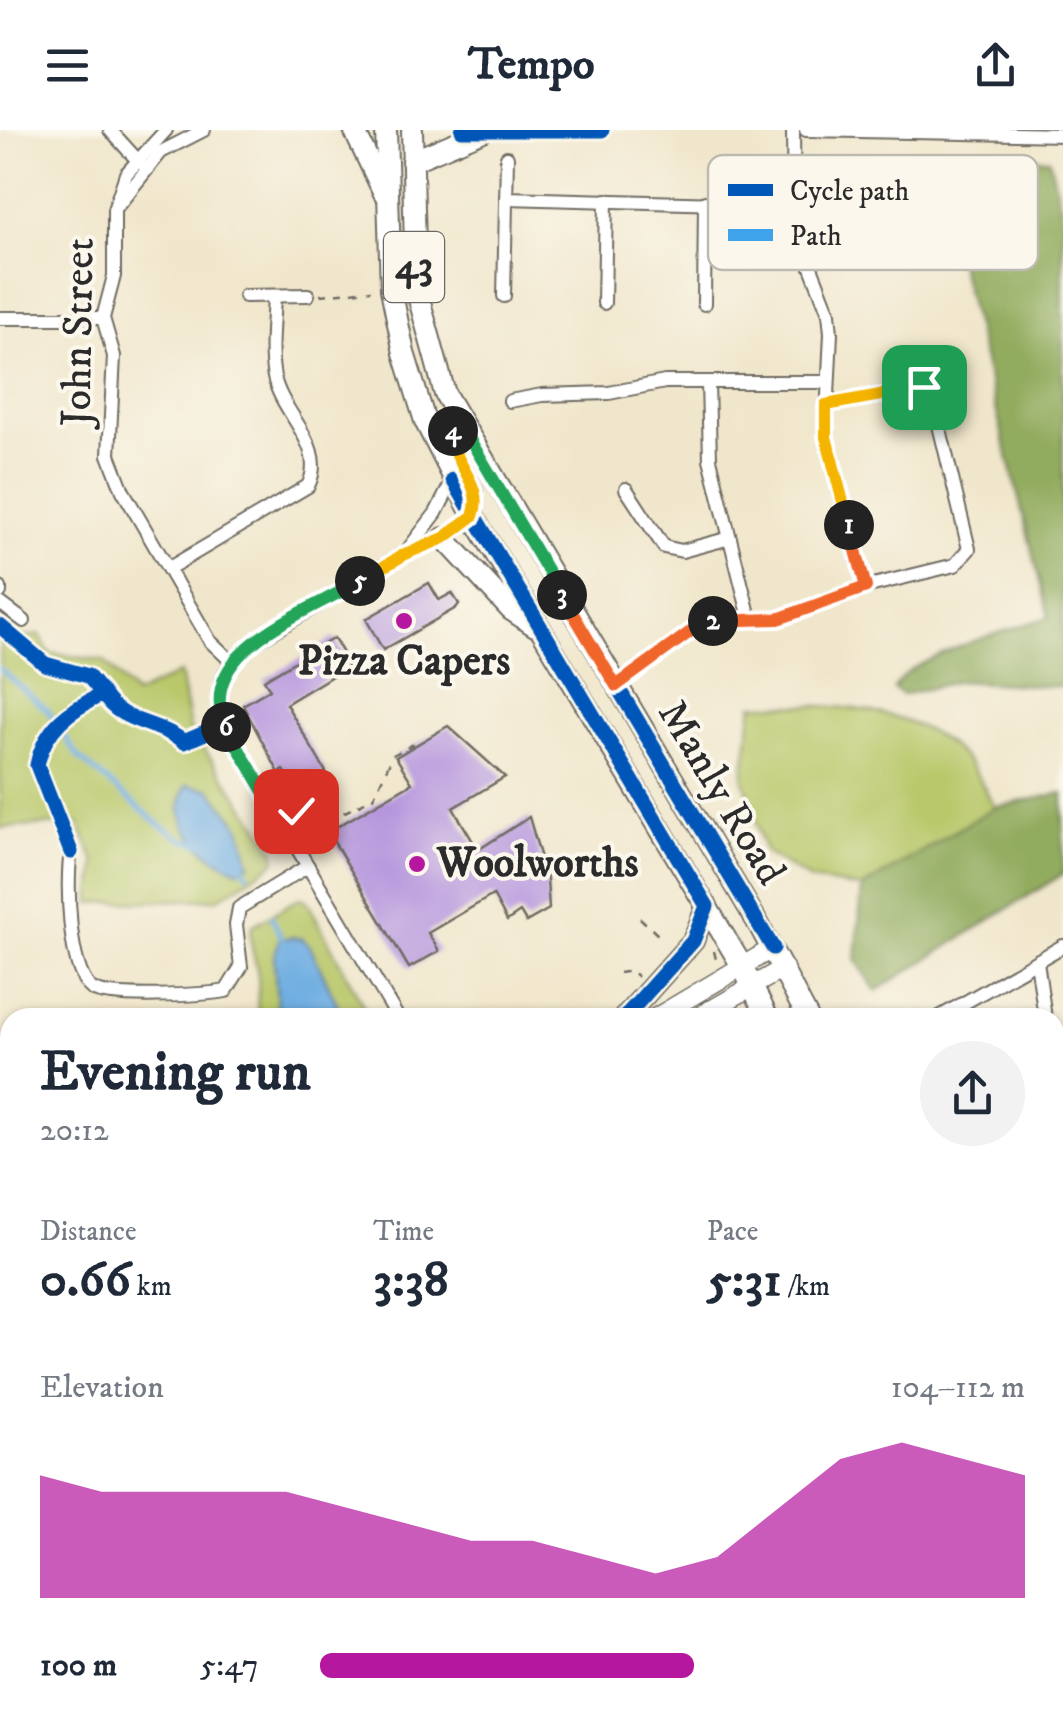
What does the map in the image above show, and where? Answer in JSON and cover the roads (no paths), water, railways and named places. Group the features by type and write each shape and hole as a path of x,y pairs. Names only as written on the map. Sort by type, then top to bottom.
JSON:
{"main road":[{"path":"354,130 387,199"},
{"name":"Manly Road","path":"386,130 387,252 400,336 425,421 452,480 707,906 763,1008"},
{"name":"Manly Road","path":"412,130 416,288 436,370 456,416 784,968 803,1008"},
{"path":"412,161 483,130"},
{"path":"444,538 511,610 540,630"},
{"path":"633,1008 693,942 707,906"},
{"path":"671,1008 772,948"},
{"path":"719,1008 784,968"}],"street":[{"path":"110,130 141,164"},
{"name":"John Street","path":"166,130 120,185 114,210 114,276 103,318 114,356 109,454 123,492 210,641 231,661"},
{"name":"John Street","path":"141,164 204,130"},
{"path":"462,130 602,130"},
{"path":"792,155 793,130"},
{"path":"806,130 1063,136"},
{"path":"504,296 507,157"},
{"path":"506,198 706,202 704,304"},
{"path":"604,302 606,200"},
{"path":"812,270 831,333 826,437 866,587"},
{"path":"245,296 308,295"},
{"path":"170,567 308,486 315,472 313,452 279,396 273,373 274,296"},
{"path":"0,318 103,318"},
{"path":"510,401 542,395 598,394 666,382 826,382"},
{"path":"708,383 708,449 750,618"},
{"path":"676,642 701,624 778,619 866,587 955,565 969,550 936,403 930,392 913,386 868,400 826,405"},
{"path":"392,1008 219,708 222,676 231,661 252,644 405,554 444,538 473,516 476,491 452,440 456,416"},
{"path":"405,554 436,513 452,480"},
{"path":"626,489 664,546 682,552 730,538"},
{"path":"0,603 24,621"},
{"path":"71,852 65,887 79,964 84,979 104,993 226,991 241,967 236,925 239,908 308,866"},
{"path":"956,1008 1063,946"},
{"path":"1038,961 1044,1008"}],"lane":[{"path":"281,820 313,801"}],"water":[{"path":"187,785 210,789 241,828 250,864 239,870 227,865 193,838 181,813"},
{"path":"303,939 311,948 339,1008 277,1008 274,957 279,940"}],"waterway":[{"path":"0,669 48,711 79,758 159,824 183,840 202,844"},
{"path":"240,862 248,874"},
{"path":"272,917 283,942"}],"place":[{"name":"Pizza Capers","path":"404,621"},
{"name":"Woolworths","path":"417,864"}]}
